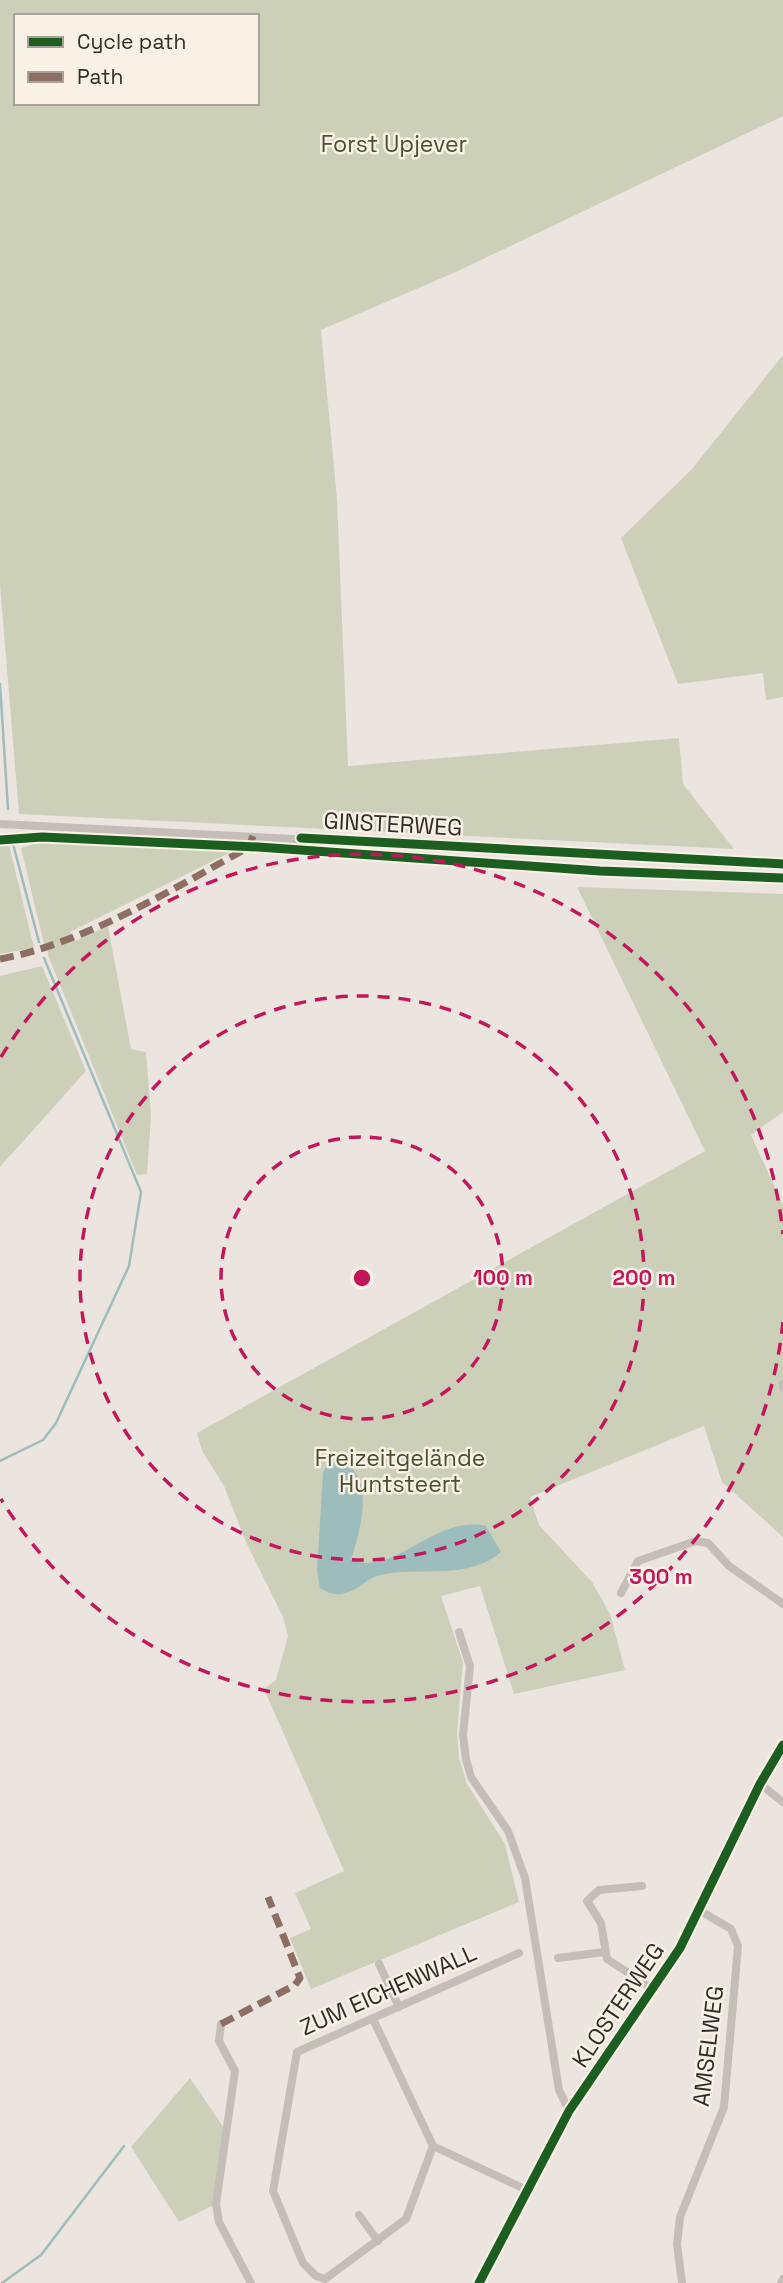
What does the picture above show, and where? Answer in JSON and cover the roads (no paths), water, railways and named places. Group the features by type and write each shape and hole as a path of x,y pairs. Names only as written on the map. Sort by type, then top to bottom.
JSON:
{"street":[{"name":"GINSTERWEG","path":"0,824 783,864"},
{"path":"621,1594 638,1561 696,1541 708,1543 729,1566 783,1604"},
{"path":"459,1632 470,1666 463,1735 466,1759 471,1777 508,1831 525,1878 559,2090 569,2111"},
{"name":"KLOSTERWEG","path":"480,2283 569,2111 680,1948 760,1784 783,1745"},
{"path":"760,1784 783,1802"},
{"path":"642,1886 599,1890 587,1901 600,1923 607,1959 653,1989"},
{"name":"AMSELWEG","path":"682,2283 677,2244 680,2217 724,2107 738,1946 731,1929 699,1910"},
{"path":"558,1958 604,1952"},
{"name":"ZUM EICHENWALL","path":"433,2146 406,2219 325,2279 316,2276 303,2263 273,2192 297,2052 519,1953"},
{"path":"379,1964 399,2007"},
{"path":"373,2019 433,2146 527,2190"},
{"path":"221,2024 219,2041 234,2071 216,2204 219,2222 251,2283"},
{"path":"359,2215 378,2241"}],"water":[{"path":"340,1459 351,1467 359,1478 362,1491 361,1520 351,1560 368,1563 384,1560 432,1536 467,1525 486,1526 501,1552 474,1567 459,1570 380,1575 352,1591 341,1594 320,1588 317,1571 323,1473 328,1463"}],"waterway":[{"path":"0,684 8,809"},
{"path":"13,844 39,942"},
{"path":"0,1461 43,1440 56,1423 129,1266 141,1192 44,958"},
{"path":"2,2283 41,2255 124,2146"}],"park label":[{"name":"Forst Upjever","path":"394,144"},
{"name":"Freizeitgelände Huntsteert","path":"400,1471"}]}
